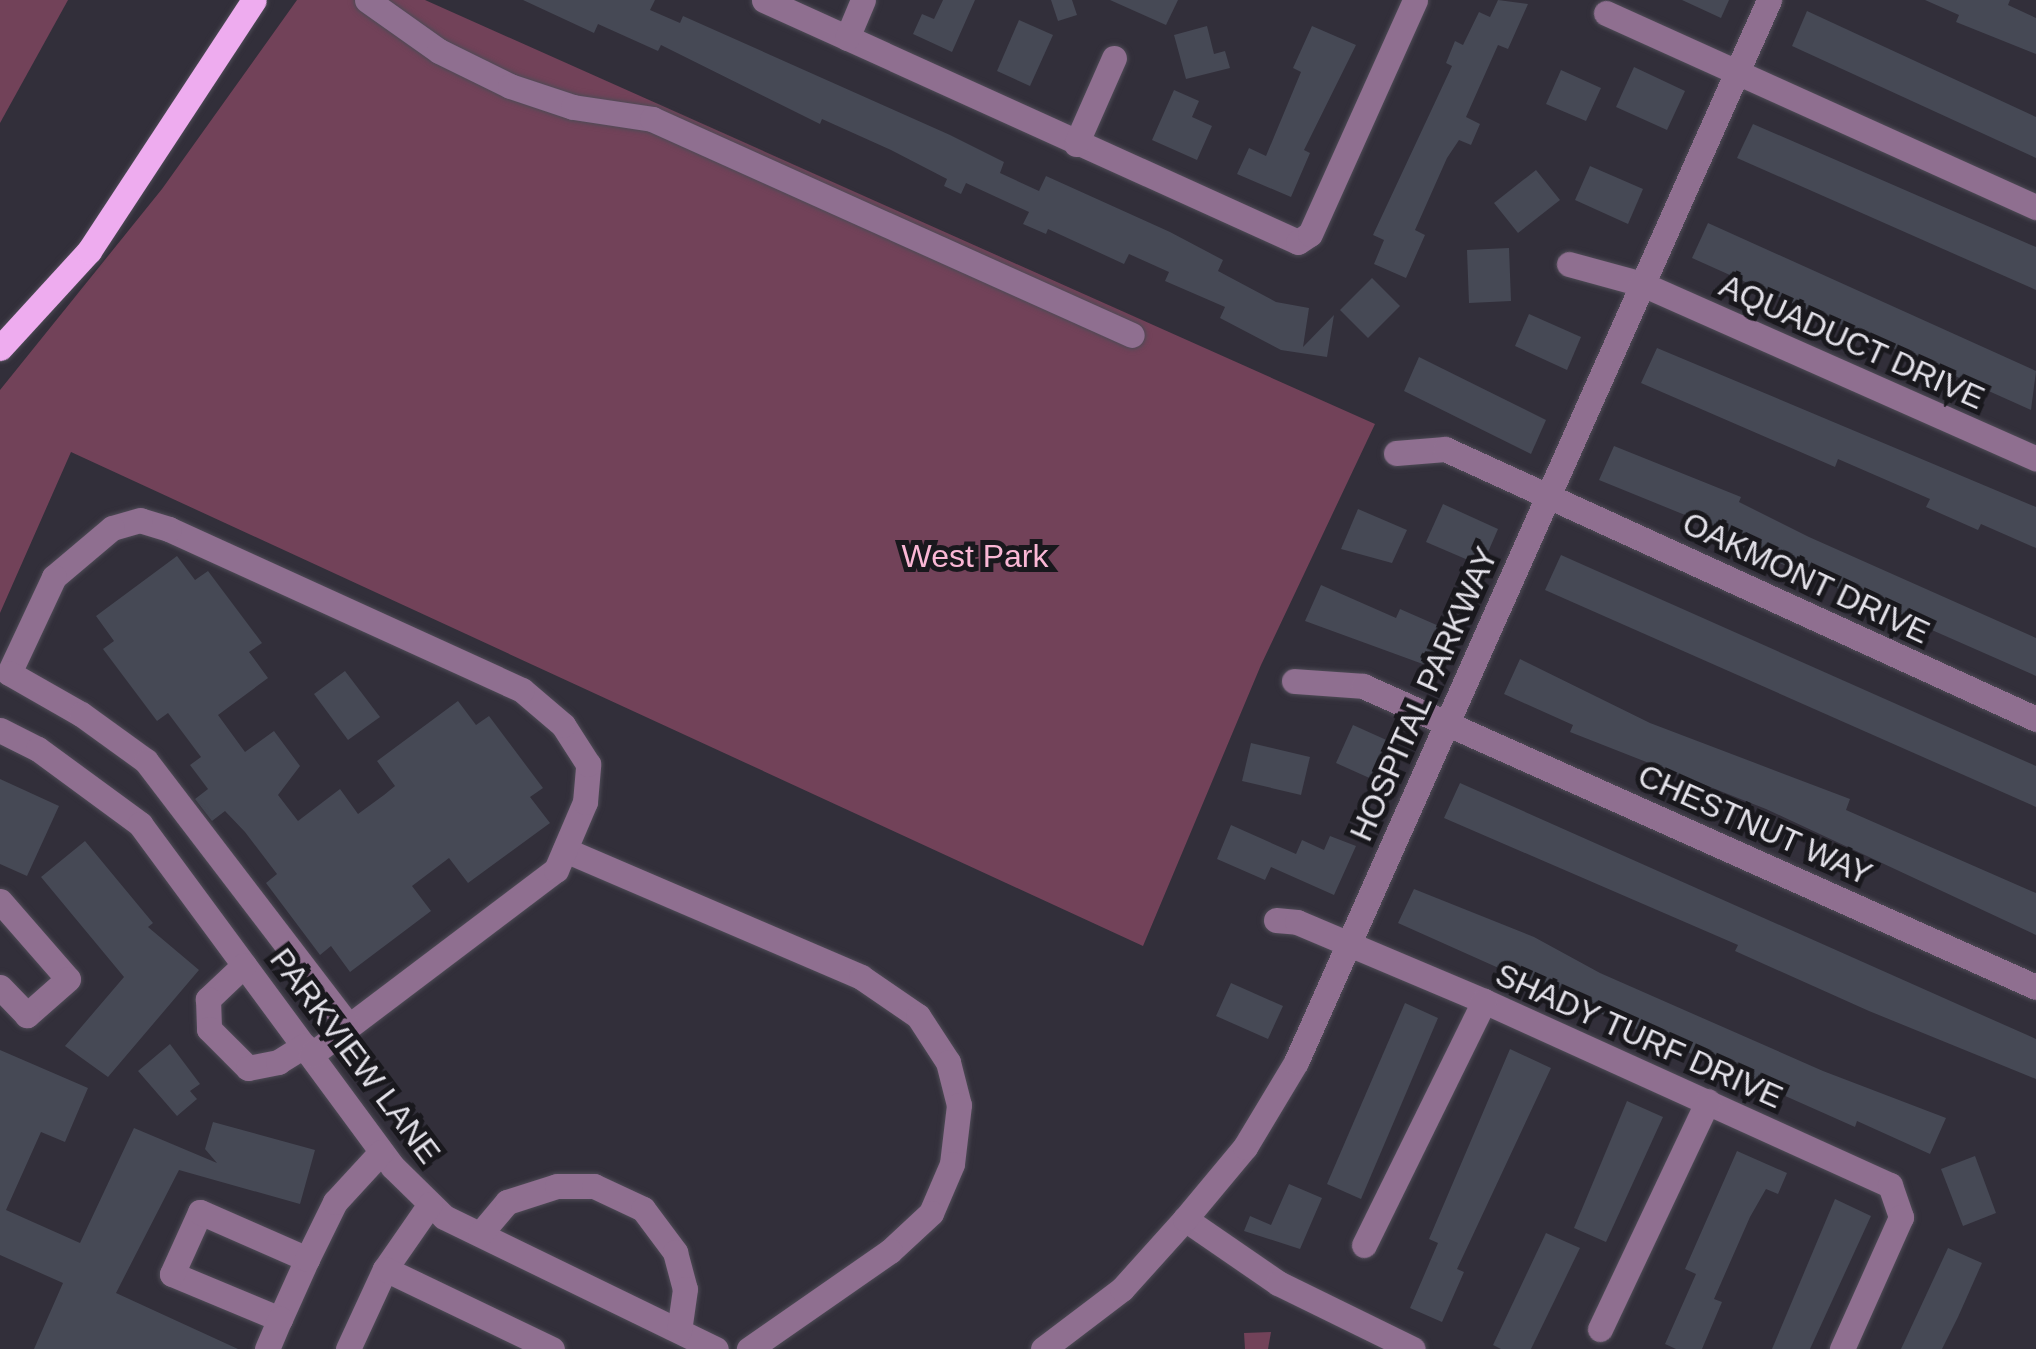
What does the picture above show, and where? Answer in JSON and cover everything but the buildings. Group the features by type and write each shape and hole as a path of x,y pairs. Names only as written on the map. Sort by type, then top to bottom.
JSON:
{"main road":[{"path":"0,348 88,251 254,0"}],"street":[{"path":"368,0 439,51 510,86 573,106 652,119 1132,335"},
{"path":"764,0 1288,240 1304,240 1416,0"},
{"path":"846,38 863,0"},
{"name":"HOSPITAL PARKWAY","path":"1043,1349 1122,1288 1185,1219 1245,1147 1286,1079 1769,0"},
{"path":"1606,14 2036,207"},
{"path":"1076,144 1114,58"},
{"name":"AQUADUCT DRIVE","path":"1569,264 1642,284 2036,460"},
{"name":"OAKMONT DRIVE","path":"1396,453 1445,449 2036,720"},
{"path":"244,965 208,998 209,1029 248,1068 307,1051 346,1023 534,888 556,870 586,802 588,764 563,725 522,690 169,528 140,520 112,528 54,578 4,682 146,762 346,1023"},
{"name":"CHESTNUT WAY","path":"1294,681 1363,686 1448,721 2036,987"},
{"name":"PARKVIEW LANE","path":"0,730 38,749 140,824 381,1152 430,1204 480,1234 716,1349"},
{"path":"564,850 861,977 918,1016 948,1062 958,1104 952,1164 931,1213 890,1251 749,1349"},
{"path":"0,901 68,978 27,1014 0,987"},
{"name":"SHADY TURF DRIVE","path":"1276,920 1348,943 1890,1185 1898,1195 1901,1217 1842,1349"},
{"path":"1364,1245 1484,1002"},
{"path":"1600,1329 1708,1101"},
{"path":"267,1349 307,1259 344,1190 381,1152"},
{"path":"480,1234 507,1202 558,1186 594,1186 642,1209 674,1252 684,1289 678,1331"},
{"path":"348,1349 385,1269 430,1204"},
{"path":"280,1320 172,1274 200,1212 307,1259"},
{"path":"1185,1219 1278,1284 1398,1346"},
{"path":"385,1269 552,1349"}],"green space":[{"path":"0,0 68,0 0,123"},
{"name":"West Park","path":"297,0 425,0 1375,424 1261,665 1143,946 71,452 0,613 0,390 162,189"},
{"path":"1271,1332 1268,1349 1245,1349 1244,1333"}]}
